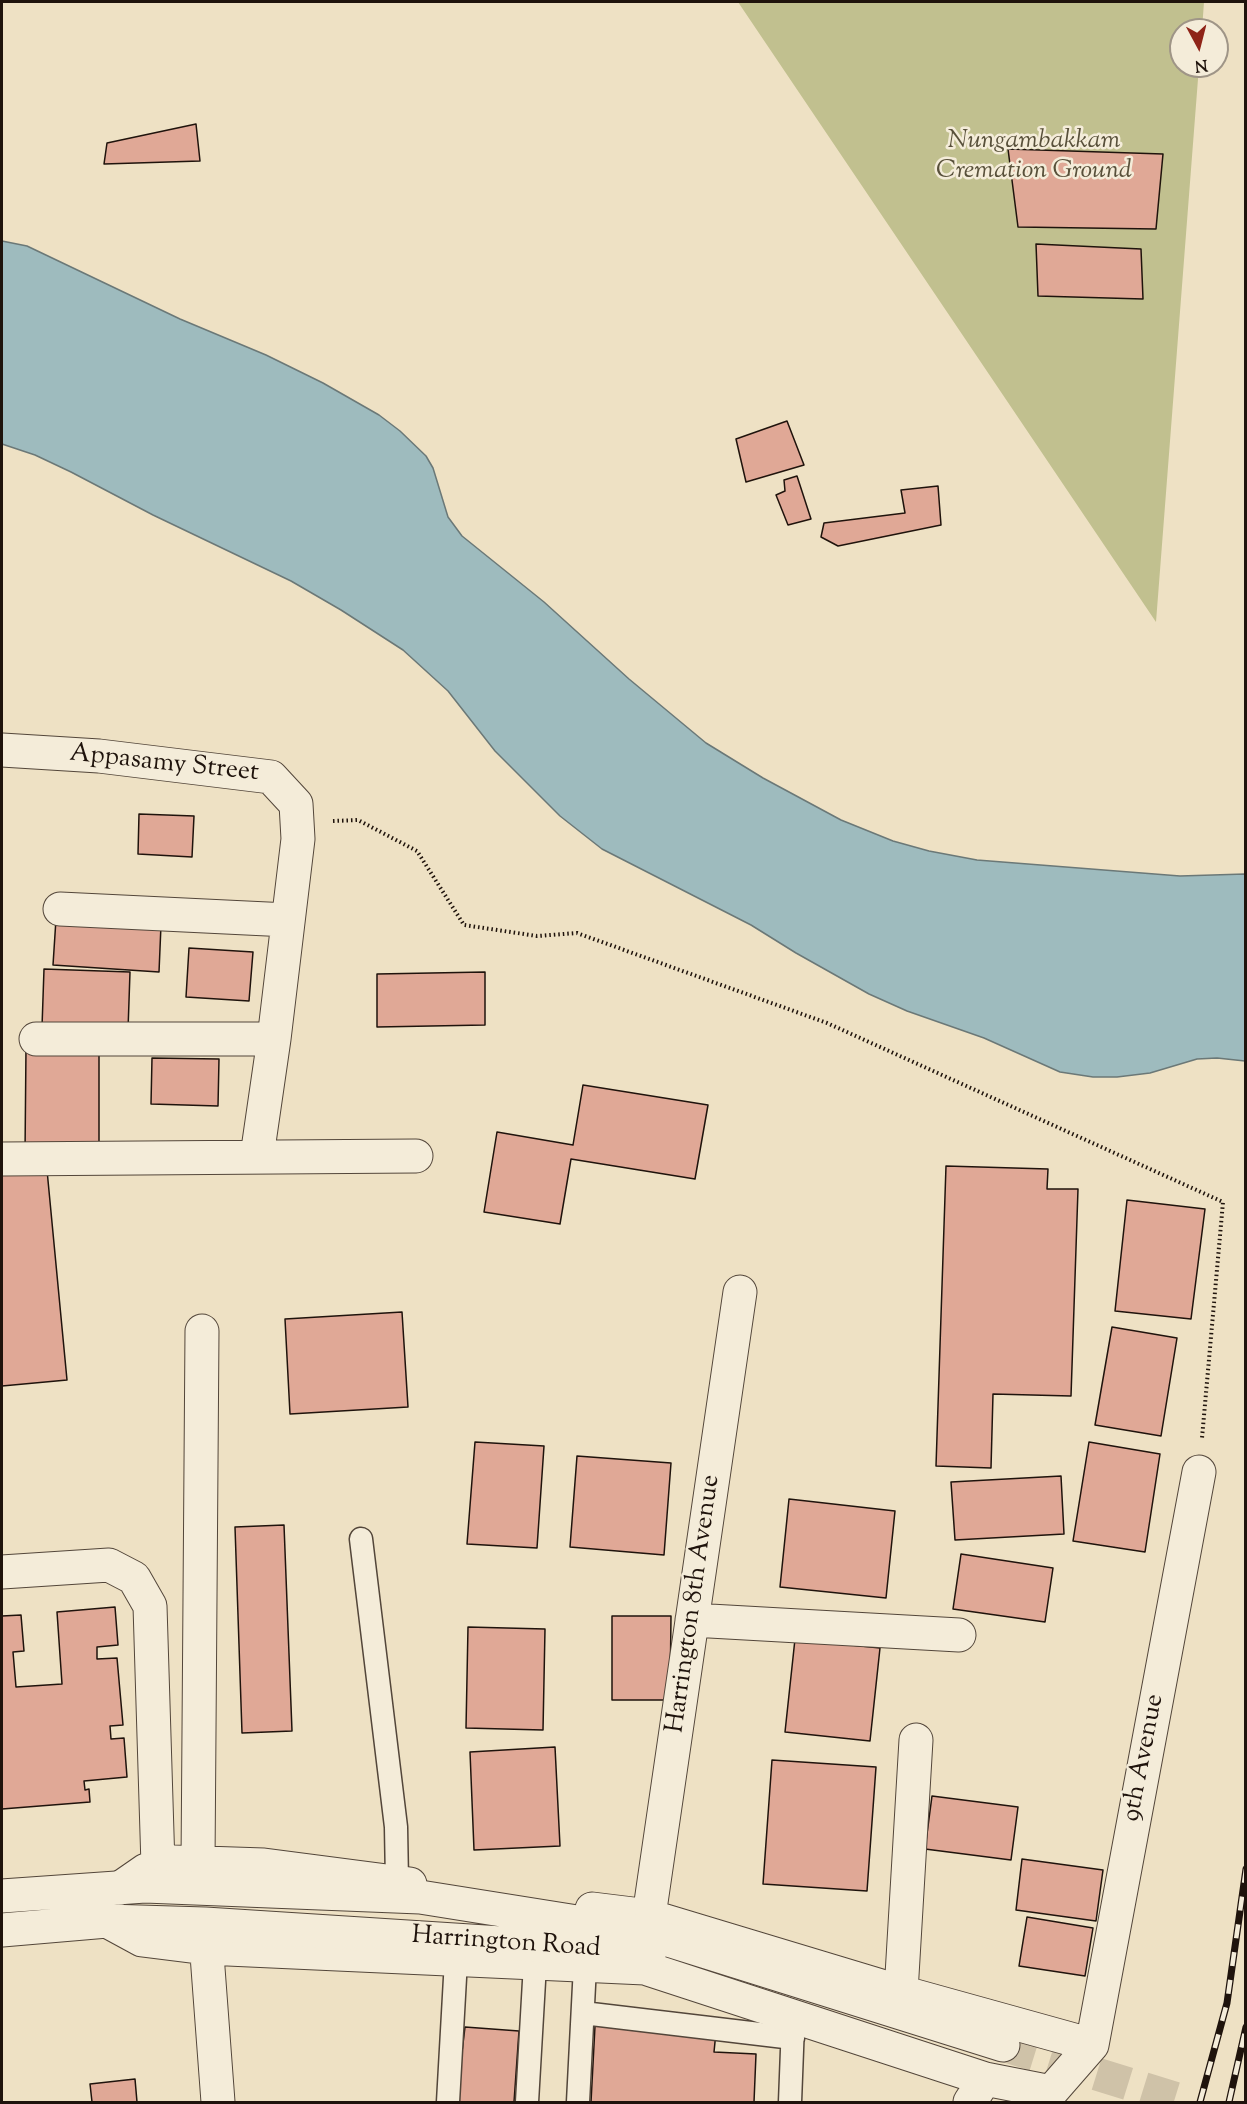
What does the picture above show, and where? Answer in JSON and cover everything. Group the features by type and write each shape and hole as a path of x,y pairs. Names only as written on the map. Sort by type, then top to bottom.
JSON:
{"street":[{"name":"Appasamy Street","path":"2,750 99,756 271,777 296,804 298,839 274,1039 257,1156"},
{"path":"60,909 288,920"},
{"path":"36,1039 274,1039"},
{"path":"2,1159 416,1156"},
{"name":"Harrington 8th Avenue","path":"649,1917 740,1292"},
{"path":"200,1876 202,1331"},
{"name":"9th Avenue","path":"1092,2045 1199,1472"},
{"path":"2,1572 109,1565 134,1578 150,1606 158,1866"},
{"path":"693,1620 959,1635"},
{"path":"901,1992 916,1740"},
{"path":"120,1888 146,1869 174,1862 200,1876"},
{"path":"2,1896 146,1886 264,1865 398,1882 649,1917 901,1992 1092,2045 1051,2092 1039,2096 793,2027 645,1968 456,1960 205,1936 218,2103"},
{"name":"Harrington Road","path":"200,1876 420,1897 646,1933 984,2082"},
{"name":"Harrington Road","path":"2,1930 107,1921 205,1936 641,1952 984,2082"}],"lane":[{"path":"361,1539 396,1827 398,1882"},
{"path":"448,2103 456,1960"},
{"path":"527,2103 535,1964"},
{"path":"578,2103 585,1966"},
{"path":"583,2013 793,2027 790,2103"}],"path":[{"path":"297,822 358,820 417,850 464,925 537,936 578,933 827,1023 1223,1202 1199,1472"}],"green space":[{"name":"Nungambakkam Cremation Ground","path":"738,2 1204,2 1203,18 1169,18 1169,78 1198,78 1156,622"}],"water":[{"path":"2,241 27,246 180,319 266,355 323,383 379,415 426,456 433,468 448,517 462,536 544,602 629,679 706,743 763,778 841,820 893,841 929,851 977,860 1180,876 1245,874 1245,1061 1217,1058 1197,1059 1150,1073 1117,1077 1093,1077 1060,1072 984,1038 907,1011 869,994 751,925 602,849 560,816 495,751 448,691 403,650 291,581 153,515 71,472 35,455 2,444"}],"building":[{"path":"196,124 200,161 104,164 107,143"},
{"path":"1008,149 1163,154 1156,229 1018,227"},
{"path":"1036,244 1141,249 1143,299 1038,296"},
{"path":"787,421 804,465 746,482 736,439"},
{"path":"797,476 811,519 788,525 776,495 785,491 784,480"},
{"path":"938,486 941,525 838,546 821,537 824,523 905,513 901,490"},
{"path":"139,814 194,816 192,857 138,854"},
{"path":"56,919 161,925 159,972 53,965"},
{"path":"189,948 253,952 249,1001 186,997"},
{"path":"44,969 130,972 128,1030 42,1027"},
{"path":"485,972 485,1025 377,1027 377,974"},
{"path":"26,1048 99,1048 99,1154 25,1154"},
{"path":"152,1058 219,1059 218,1106 151,1104"},
{"path":"583,1085 708,1105 695,1179 571,1159 560,1224 484,1212 497,1132 573,1145"},
{"path":"946,1166 1048,1169 1047,1189 1078,1189 1071,1396 993,1394 991,1468 936,1466"},
{"path":"47,1170 67,1380 2,1386 2,1174"},
{"path":"1127,1200 1205,1209 1191,1319 1115,1311"},
{"path":"402,1312 408,1407 290,1414 285,1319"},
{"path":"1112,1327 1177,1338 1161,1436 1095,1425"},
{"path":"475,1442 544,1446 537,1548 467,1544"},
{"path":"1089,1442 1160,1454 1145,1552 1073,1541"},
{"path":"577,1456 671,1463 664,1555 570,1547"},
{"path":"1061,1476 1064,1534 955,1540 951,1482"},
{"path":"789,1499 895,1511 886,1598 780,1587"},
{"path":"284,1525 292,1731 242,1733 235,1527"},
{"path":"961,1554 1053,1568 1045,1622 953,1609"},
{"path":"115,1607 118,1645 97,1647 97,1659 117,1658 123,1725 110,1726 111,1739 124,1738 127,1777 84,1781 85,1790 89,1789 90,1802 2,1809 2,1616 21,1615 24,1651 13,1652 16,1687 62,1684 57,1612"},
{"path":"612,1616 671,1616 670,1700 612,1700"},
{"path":"468,1627 545,1629 543,1730 466,1728"},
{"path":"795,1639 880,1648 870,1741 785,1732"},
{"path":"555,1747 560,1846 474,1850 470,1752"},
{"path":"772,1760 876,1767 867,1891 763,1884"},
{"path":"932,1796 1018,1807 1011,1860 925,1849"},
{"path":"1022,1859 1103,1870 1096,1921 1016,1910"},
{"path":"1027,1917 1093,1928 1085,1976 1019,1966"},
{"path":"595,2026 716,2032 714,2052 756,2054 754,2102 591,2102"},
{"path":"465,2027 519,2031 514,2102 456,2102"},
{"path":"135,2079 137,2102 92,2102 90,2084"}],"tunnel":[{"path":"1003,2045 1187,2102"}],"railway":[{"path":"1200,2102 1227,2003 1246,1869"},
{"path":"1229,2102 1246,2027"}]}
